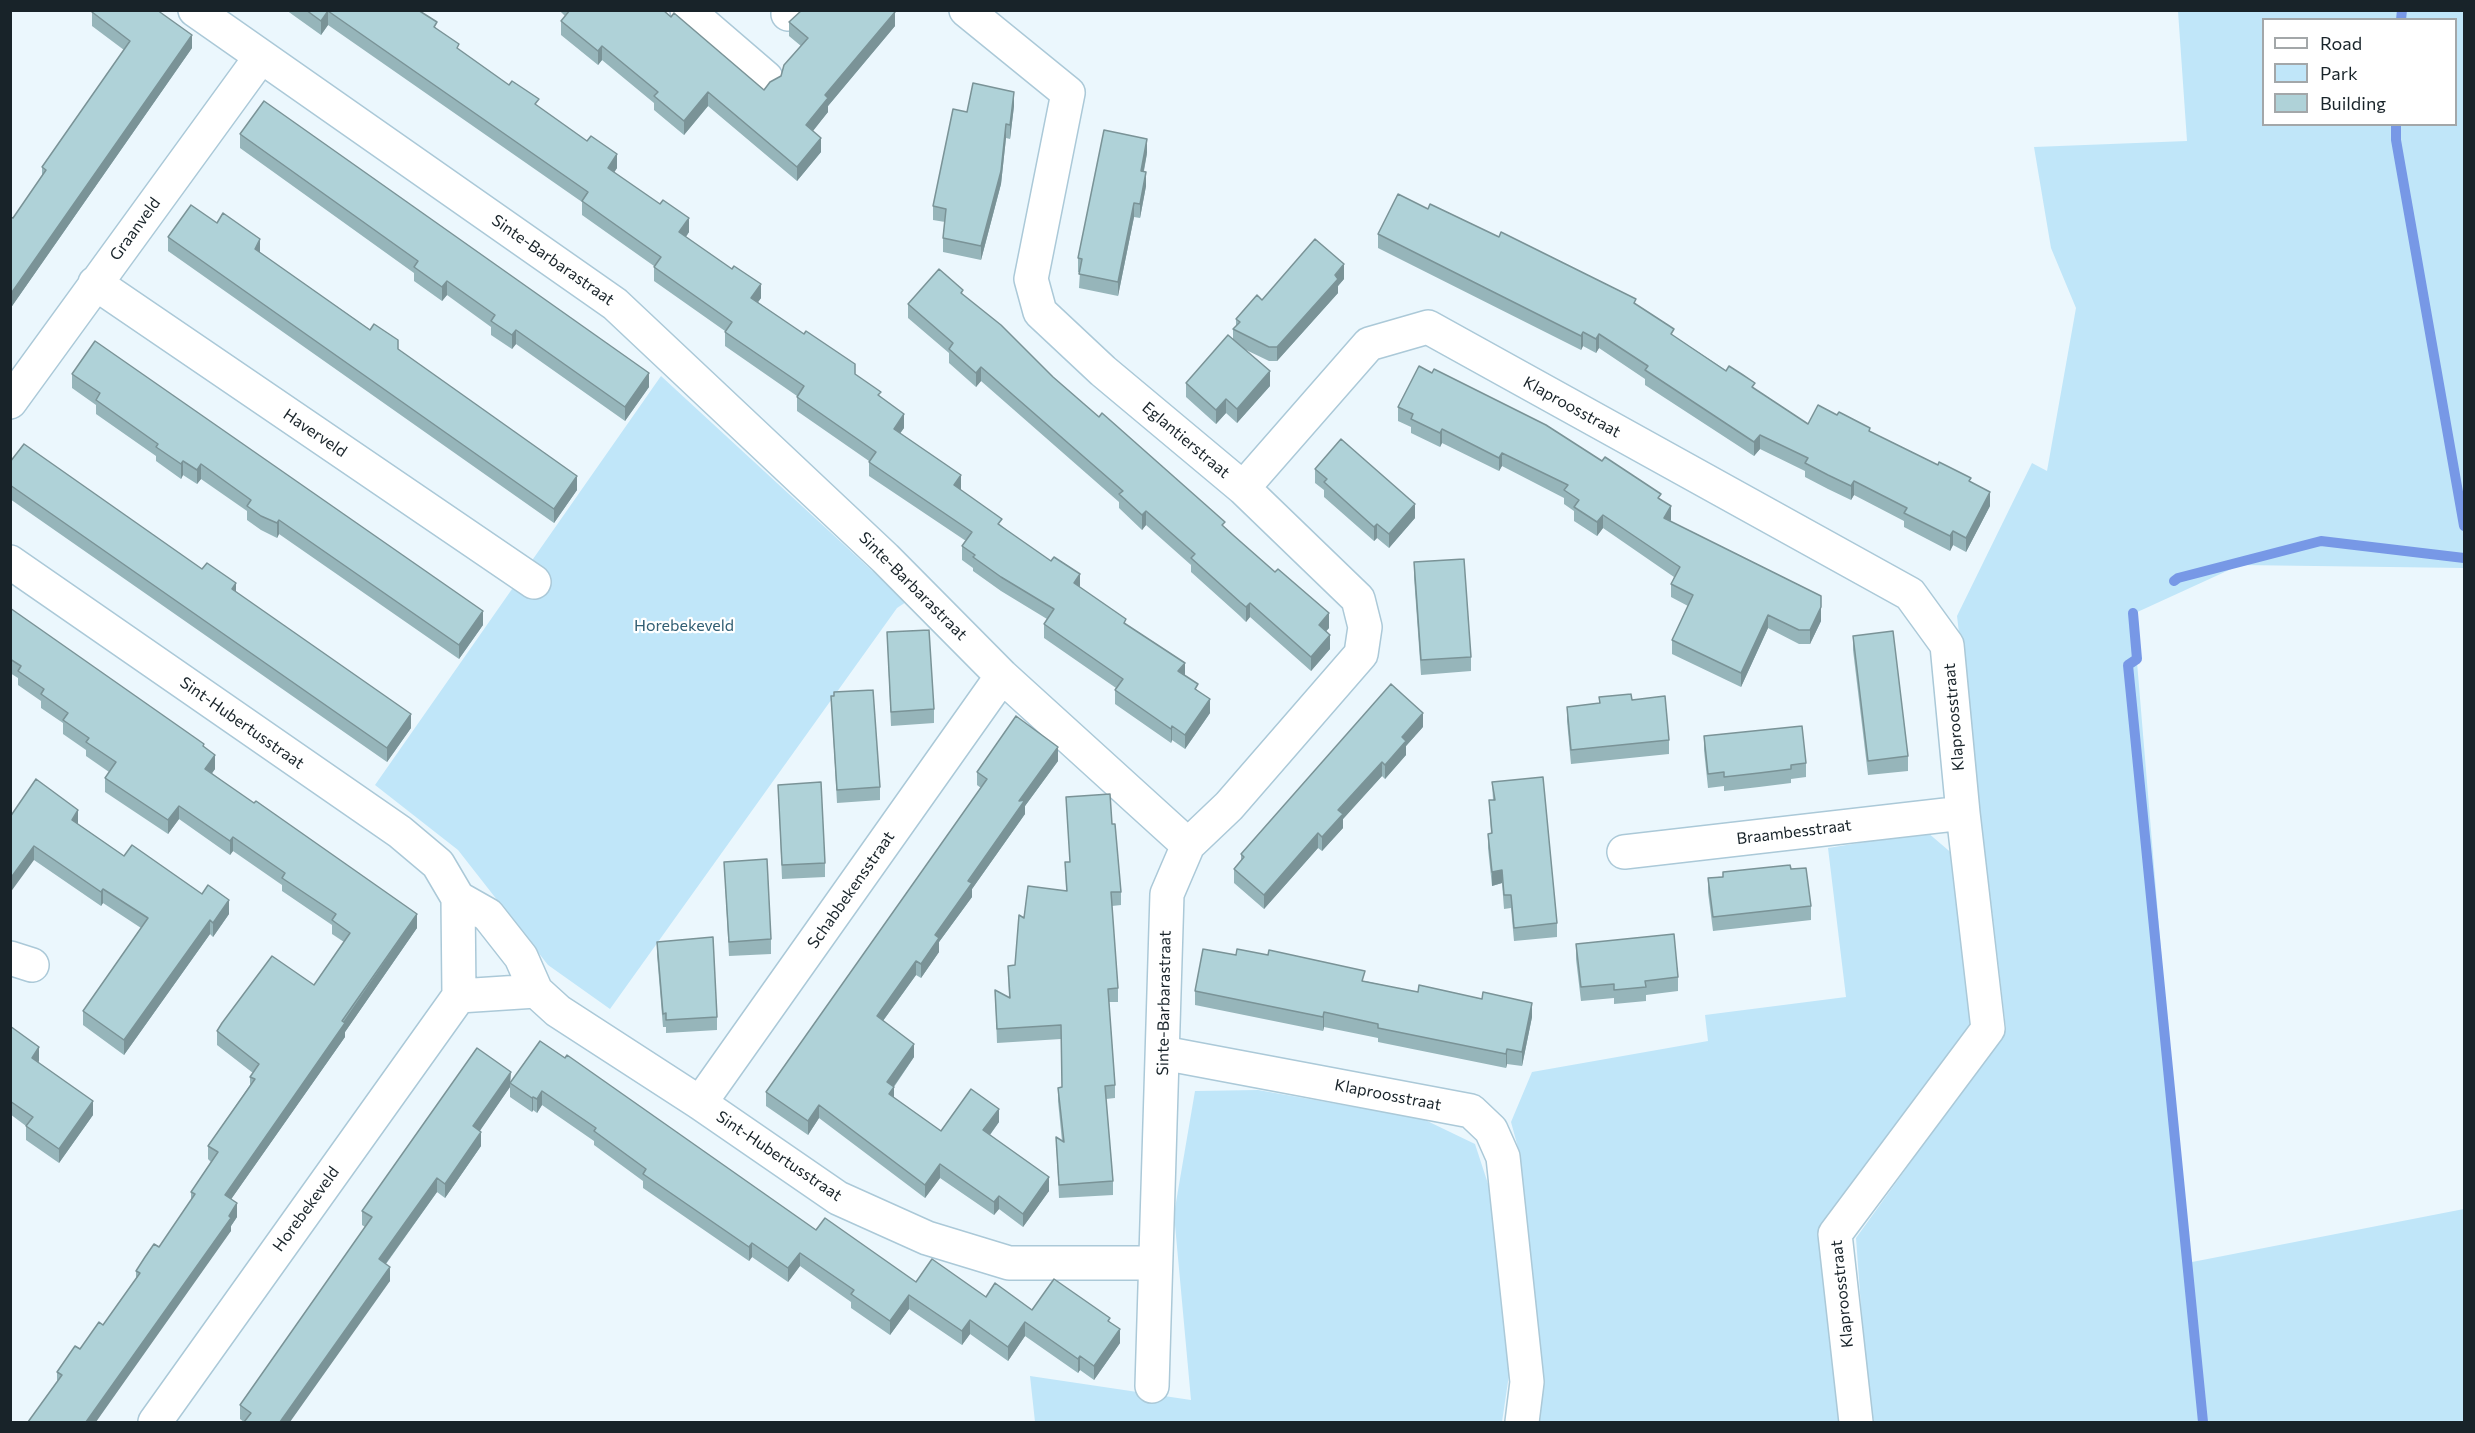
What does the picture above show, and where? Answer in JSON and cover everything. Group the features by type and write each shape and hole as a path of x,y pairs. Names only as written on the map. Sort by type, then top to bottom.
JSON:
{"street":[{"name":"Sinte-Barbarastraat","path":"195,10 260,58 615,304 885,558 1002,676 1188,845 1167,894 1152,1386"},
{"path":"687,10 766,78"},
{"name":"Eglantierstraat","path":"966,10 1068,93 1031,279 1040,312 1103,371 1243,488 1358,599 1365,627 1361,654 1229,806 1188,845"},
{"name":"Graanveld","path":"10,402 260,58"},
{"name":"Haverveld","path":"95,283 534,582"},
{"name":"Klaproosstraat","path":"1243,488 1369,344 1428,327 1910,594 1947,645 1963,813 1988,1029 1835,1234 1856,1422"},
{"name":"Sint-Hubertusstraat","path":"10,562 400,832 438,864 458,898 459,996"},
{"name":"Schabbekensstraat","path":"700,1103 1002,676"},
{"name":"Braambesstraat","path":"1624,852 1963,813"},
{"name":"Sint-Hubertusstraat","path":"458,898 488,915 521,957 537,991 558,1011 700,1103 838,1198 927,1238 1009,1263 1155,1263"},
{"path":"459,996 537,991"},
{"name":"Horebekeveld","path":"155,1422 459,996"},
{"name":"Klaproosstraat","path":"1163,1053 1471,1111 1491,1130 1503,1157 1527,1382 1522,1422"}],"green space":[{"path":"2178,11 2464,11 2464,568 2240,565 2133,614 2187,1263 2464,1209 2464,1422 1874,1422 1867,1390 1856,1238 2006,1030 1957,616 2032,463 2047,471 2076,308 2051,248 2034,147 2187,141"},
{"name":"Horebekeveld","path":"661,376 906,602 897,608 610,1009 548,965 458,850 375,785"},
{"path":"1927,832 1955,856 1976,1016 1950,1066 1845,1193 1824,1232 1844,1422 1538,1422 1539,1371 1520,1155 1511,1122 1532,1072 1708,1041 1705,1015 1846,997 1828,848"},
{"path":"1258,1090 1423,1119 1475,1144 1491,1193 1509,1375 1502,1422 1035,1422 1030,1376 1191,1400 1174,1214 1195,1091"}],"building":[{"path":"93,10 157,10 192,35 10,295 10,217 13,218 46,170 42,167 130,41 92,12"},
{"path":"306,10 418,10 437,22 434,27 459,44 457,48 509,85 512,81 539,99 535,104 587,141 591,136 617,154 608,168 660,204 663,200 689,218 679,232 732,269 734,266 761,284 751,298 804,334 806,331 855,364 855,374 881,392 878,395 904,414 894,429 961,475 954,485 1002,519 998,524 1051,561 1054,557 1080,574 1074,583 1126,619 1124,623 1185,663 1178,671 1198,684 1195,689 1210,699 1185,735 1172,726 1171,729 1115,690 1123,679 1044,624 1054,609 973,557 975,555 962,546 972,532 869,462 876,452 797,397 804,386 725,332 732,322 654,267 661,257 582,201 588,192 328,11 321,21"},
{"path":"570,10 663,10 671,17 674,13 764,90 770,82 781,76 784,65 808,38 789,22 802,10 893,10 895,12 825,95 828,98 806,125 821,138 797,167 708,92 684,121 654,96 658,92 602,46 598,51 561,21"},
{"path":"973,83 1014,92 1010,125 1006,124 1001,171 981,246 943,238 946,209 933,206 953,109 967,112"},
{"path":"264,101 649,373 625,407 516,330 512,335 491,321 495,315 447,281 442,287 414,267 418,261 240,134"},
{"path":"1104,130 1147,139 1141,171 1146,172 1140,204 1134,203 1118,282 1079,274 1082,259 1078,258"},
{"path":"1398,194 1428,209 1430,204 1499,237 1501,232 1636,299 1634,303 1674,329 1671,334 1726,371 1729,366 1743,375 1755,383 1752,387 1808,424 1818,405 1837,415 1839,412 1870,428 1869,431 1938,465 1939,462 1971,478 1969,481 1990,492 1966,538 1953,531 1950,536 1904,513 1907,508 1854,481 1851,486 1828,475 1805,463 1808,458 1760,435 1754,442 1645,370 1648,366 1599,334 1596,339 1583,332 1581,336 1378,234"},
{"path":"191,205 217,223 223,213 260,239 255,249 370,330 374,324 398,340 398,349 577,476 554,509 168,237"},
{"path":"1315,239 1344,264 1335,275 1338,279 1277,347 1269,347 1233,329 1240,322 1236,319 1257,295 1262,300"},
{"path":"939,269 963,290 961,293 1001,325 1053,377 1099,417 1102,413 1225,522 1222,525 1233,535 1275,572 1278,569 1329,613 1319,625 1330,635 1311,657 1250,603 1246,607 1240,602 1191,558 1195,554 1146,511 1142,515 1119,494 1123,491 981,367 976,373 949,349 953,343 908,304"},
{"path":"1228,335 1270,371 1237,409 1226,399 1216,410 1186,383"},
{"path":"95,341 483,611 459,645 279,520 277,523 261,516 247,506 251,500 201,464 197,470 183,461 181,464 156,447 158,444 96,400 100,393 72,374"},
{"path":"1419,366 1432,373 1434,369 1546,425 1602,461 1605,457 1661,494 1658,498 1671,506 1664,518 1821,596 1821,607 1810,630 1799,630 1768,615 1741,673 1672,640 1693,595 1671,584 1680,567 1603,515 1597,522 1574,507 1579,500 1564,490 1568,485 1502,453 1499,458 1442,429 1440,433 1411,419 1413,414 1398,407"},
{"path":"1341,439 1415,504 1389,534 1377,524 1374,527 1324,482 1327,479 1315,469"},
{"path":"24,444 202,569 207,563 236,583 232,589 411,714 387,748 10,485 10,462"},
{"path":"1464,559 1471,657 1421,660 1414,562"},
{"path":"10,608 204,744 203,746 215,755 205,769 254,803 256,801 417,914 342,1021 345,1023 225,1195 237,1203 229,1216 231,1218 86,1422 28,1422 62,1375 57,1372 75,1346 80,1349 99,1322 103,1325 140,1273 136,1271 154,1244 159,1247 195,1194 191,1192 218,1152 208,1146 255,1079 250,1077 259,1064 217,1031 272,956 314,985 350,933 332,920 336,914 282,878 285,873 233,837 230,841 179,806 168,820 105,778 116,762 86,742 89,738 63,720 68,713 41,694 44,689 18,671 21,666 10,659"},
{"path":"929,630 934,709 891,712 887,632"},
{"path":"1893,631 1908,756 1868,761 1853,636"},
{"path":"1391,684 1423,713 1402,737 1406,741 1385,765 1382,762 1338,810 1343,814 1322,837 1318,833 1264,895 1234,869 1244,857 1241,854"},
{"path":"873,690 880,787 837,790 831,696 834,696 834,692"},
{"path":"1631,694 1632,700 1665,696 1669,740 1571,750 1567,707 1600,703 1599,697"},
{"path":"1016,716 1058,747 1019,801 1025,800 968,881 972,883 935,935 939,938 921,964 916,961 877,1016 914,1044 887,1082 894,1087 889,1094 941,1131 971,1089 999,1109 983,1130 1049,1177 1023,1214 999,1196 994,1202 940,1164 925,1185 819,1105 808,1121 766,1092 987,779 977,772"},
{"path":"1802,726 1806,763 1791,765 1791,769 1724,777 1724,772 1708,774 1704,736"},
{"path":"1543,777 1557,923 1514,928 1511,895 1504,895 1502,870 1492,872 1488,834 1492,833 1489,800 1495,800 1492,782"},
{"path":"36,779 78,810 72,820 124,856 132,845 202,894 208,885 229,900 213,923 210,920 124,1040 83,1011 148,918 103,889 101,892 34,846 10,879 10,817"},
{"path":"821,782 825,863 782,865 778,785"},
{"path":"1110,794 1121,892 1111,892 1118,988 1108,989 1115,1085 1105,1086 1113,1181 1059,1185 1056,1137 1064,1142 1058,1088 1062,1087 1061,1025 997,1029 995,990 1010,998 1008,966 1015,965 1019,915 1024,918 1028,886 1067,891 1065,862 1070,862 1066,797"},
{"path":"767,859 771,939 729,942 724,862"},
{"path":"1790,865 1791,869 1806,868 1811,906 1713,917 1708,878 1723,877 1723,872"},
{"path":"1674,934 1678,977 1645,981 1646,987 1614,990 1614,984 1581,987 1576,944"},
{"path":"713,937 717,1017 666,1020 666,1013 663,1014 657,942"},
{"path":"1203,949 1236,955 1237,949 1268,955 1269,950 1365,971 1362,981 1418,992 1419,985 1482,999 1483,992 1532,1003 1522,1052 1507,1049 1506,1054 1378,1028 1378,1024 1324,1012 1323,1017 1195,991"},
{"path":"10,1026 39,1047 32,1058 93,1101 59,1149 26,1126 33,1117 10,1101"},
{"path":"540,1041 565,1058 567,1055 816,1230 825,1218 916,1282 932,1259 986,1297 995,1283 1032,1310 1054,1279 1110,1318 1108,1321 1120,1329 1094,1366 1080,1356 1078,1359 1025,1322 1008,1347 970,1320 962,1331 909,1295 890,1321 851,1294 854,1290 800,1253 788,1268 752,1243 749,1247 643,1174 646,1169 594,1131 596,1128 542,1091 537,1099 532,1098 510,1083"},
{"path":"477,1048 511,1072 473,1126 481,1132 445,1184 437,1178 379,1259 390,1267 280,1422 244,1422 251,1413 240,1405 372,1217 362,1211"}],"waterway":[{"path":"2401,18 2402,10"},
{"path":"2396,126 2396,140 2464,526"},
{"path":"2174,581 2178,578 2321,541 2464,558"},
{"path":"2133,613 2137,659 2128,665 2203,1422"}]}
